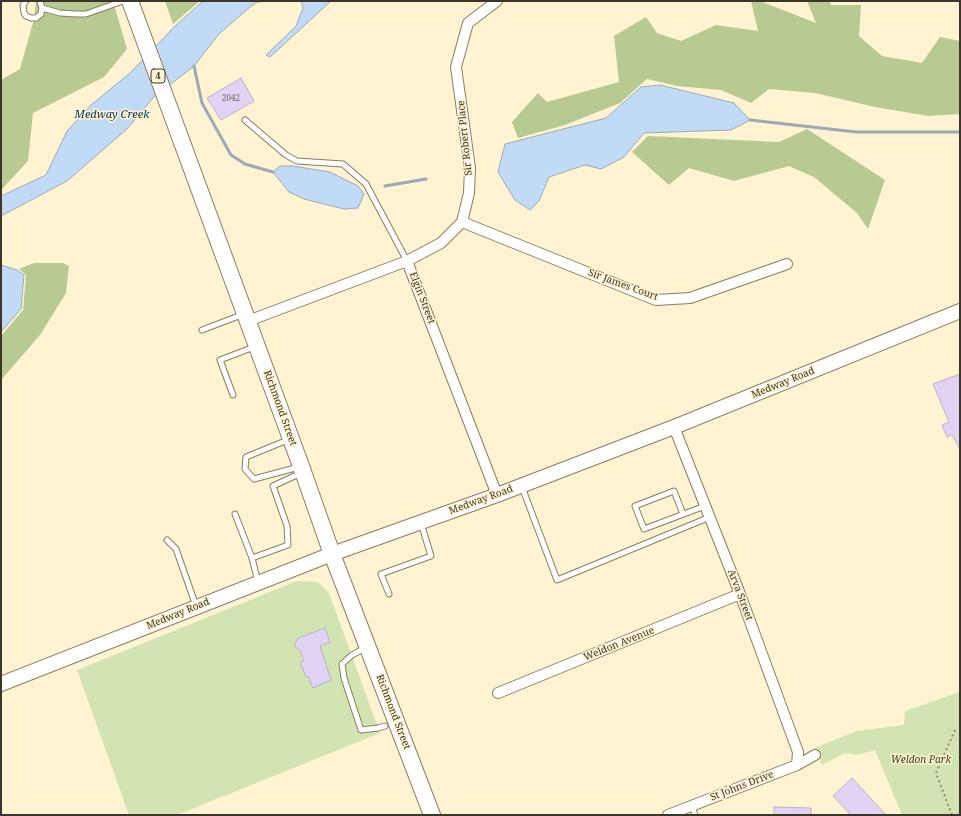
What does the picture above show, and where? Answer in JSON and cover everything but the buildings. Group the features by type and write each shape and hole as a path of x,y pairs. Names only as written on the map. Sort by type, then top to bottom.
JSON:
{"main road":[{"name":"Richmond Street","path":"130,1 291,438 332,554 432,815"},
{"name":"Medway Road","path":"1,684 332,554 497,495 674,427 960,311"}],"street":[{"name":"Sir Robert Place","path":"462,222 469,192 470,168 456,67 468,23 497,1"},
{"path":"407,261 441,243 462,222"},
{"name":"Sir James Court","path":"462,222 656,300 690,298 787,264"},
{"name":"Elgin Street","path":"246,317 407,261 497,495"},
{"name":"Arva Street","path":"674,427 740,594 798,752 796,765"},
{"name":"Weldon Avenue","path":"498,693 740,594"},
{"name":"St Johns Drive","path":"668,815 693,810 796,765 815,755"}],"lane":[{"path":"26,1 23,5 23,10 24,13 31,18 38,16 42,11 40,1"},
{"path":"42,8 60,12 86,14 123,1"},
{"path":"245,120 286,155 297,161 343,164 366,184 407,261"},
{"path":"202,330 246,317"},
{"path":"233,395 220,360 257,346"},
{"path":"291,438 246,457 245,469 254,479 302,469"},
{"path":"252,558 288,545 287,526 273,486 302,469"},
{"path":"521,486 557,580 710,517"},
{"path":"683,514 674,491 635,506 644,529 706,506"},
{"path":"235,514 252,558 259,583"},
{"path":"389,594 381,574 431,556 420,522"},
{"path":"167,540 176,549 196,607"},
{"path":"368,647 352,655 342,664 344,678 361,730 385,726"}],"path":[{"path":"952,815 936,773 956,728"}],"green space":[{"path":"36,1 113,1 127,49 104,77 33,113 28,161 1,190 1,80 20,69 34,19"},
{"path":"165,1 200,1 173,24"},
{"path":"751,1 760,1 816,23 807,1 829,1 831,5 861,5 859,36 882,56 922,63 940,37 960,41 960,114 928,116 875,107 815,93 769,89 751,103 721,90 677,86 647,79 620,103 565,125 518,138 512,122 538,93 547,102 619,82 614,36 646,17 657,33 681,41 716,25 758,31"},
{"path":"807,129 885,180 868,229 857,213 814,177 789,166 734,181 689,168 669,185 632,152 648,136 779,142"},
{"path":"34,263 63,263 69,266 66,293 40,335 1,380 1,336 23,310 26,275 19,269"},
{"path":"297,581 318,582 329,593 380,733 177,815 129,815 77,670"},
{"name":"Weldon Park","path":"960,692 960,815 902,815 875,750 857,755 845,753 822,765 814,748 857,731 904,725 905,711"}],"water":[{"name":"Medway Creek","path":"203,1 268,1 257,2 219,34 194,66 153,98 127,129 67,181 1,216 1,196 46,175 67,131 91,105 130,73 175,26"},
{"path":"301,1 331,1 270,57 266,55 296,26 303,8"},
{"path":"660,85 734,103 750,120 731,130 644,133 624,157 601,169 585,165 549,177 539,201 530,210 515,200 498,172 505,144 606,118 641,87"},
{"path":"280,166 293,166 330,172 358,186 364,194 358,208 344,209 304,199 289,192 273,172"},
{"path":"1,265 17,270 24,275 21,309 1,332"}],"waterway":[{"path":"194,66 202,103 231,155 245,164 273,172"},
{"path":"750,120 856,132 960,132"},
{"path":"385,186 426,179"}]}
